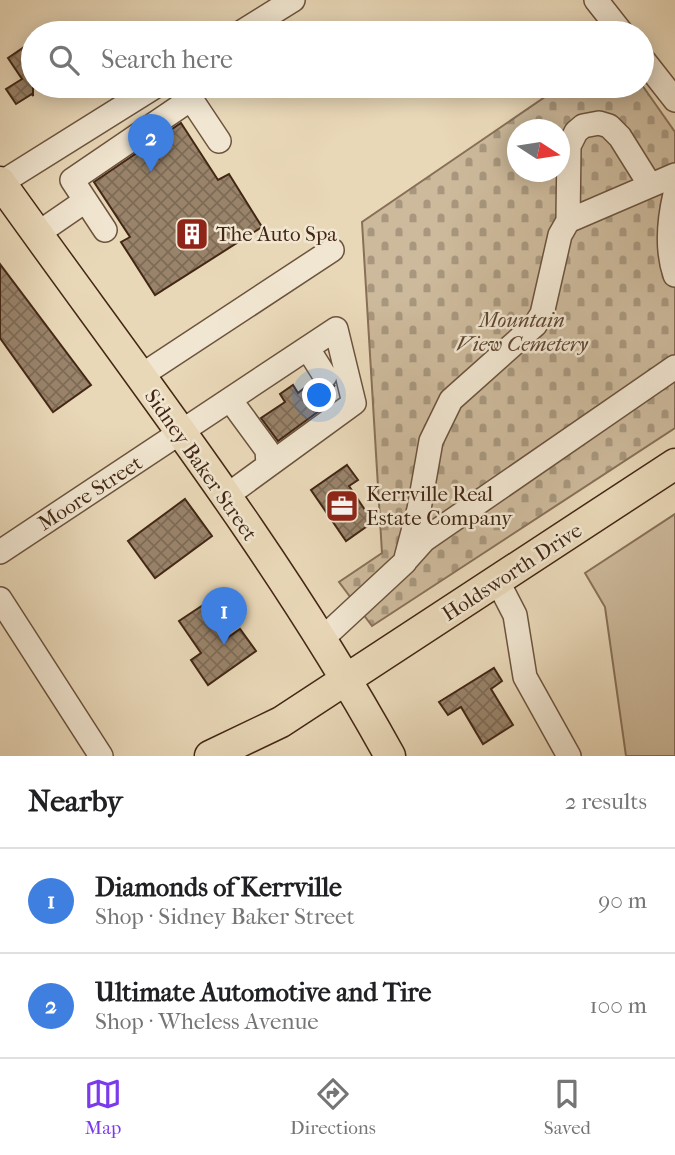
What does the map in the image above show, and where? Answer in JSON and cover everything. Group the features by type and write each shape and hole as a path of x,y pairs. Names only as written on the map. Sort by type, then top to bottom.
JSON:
{"main road":[{"name":"Sidney Baker Street","path":"0,183 225,497 322,639 348,679 390,756"},
{"name":"Holdsworth Drive","path":"210,756 281,722 675,464"}],"street":[{"path":"259,21 293,0"},
{"path":"596,0 613,21"},
{"path":"654,73 675,100"},
{"path":"0,183 137,98"},
{"path":"105,230 72,180 191,99 219,142"},
{"path":"101,120 119,148"},
{"path":"405,562 419,509 434,429 450,400 535,325 542,314 560,235 568,221 569,146 576,132 583,126 608,126 620,137 650,185"},
{"path":"568,221 675,175"},
{"path":"675,194 670,219 670,247 675,275"},
{"path":"37,234 85,201"},
{"path":"139,377 332,250"},
{"name":"Moore Street","path":"0,552 181,435 336,329 354,403 335,391"},
{"path":"225,497 268,465 335,391 308,349"},
{"path":"322,639 405,562 424,540 675,367"},
{"path":"231,401 267,450 268,465"},
{"path":"498,582 514,615 525,677 569,756"},
{"path":"0,599 101,756"}],"green space":[{"name":"Mountain View Cemetery","path":"543,98 651,98 675,132 675,428 372,626 339,582 382,553 362,222 507,123 507,182 570,182 570,119 513,119"},
{"path":"675,514 675,756 626,756 605,607 585,573"}],"building":[{"path":"21,49 21,78 8,58"},
{"path":"21,80 21,98 26,98 16,104 6,89"},
{"path":"181,123 218,180 229,174 262,227 155,295 121,242 130,237 94,182"},
{"path":"0,264 91,385 53,412 0,338"},
{"path":"312,382 325,390 335,385 325,395 330,403 278,441 261,418 285,402 280,394 293,385 298,393"},
{"name":"Kerrville Real Estate Company","path":"347,465 358,480 349,486 373,522 346,541 311,490"},
{"path":"185,499 212,536 155,578 128,541"},
{"path":"203,605 227,638 240,629 256,651 208,685 191,660 201,653 179,621"},
{"path":"494,668 502,681 491,689 513,725 483,744 461,707 448,715 439,702"}],"place":[{"name":"Ultimate Automotive and Tire","path":"151,172"},
{"name":"The Auto Spa","path":"192,234"},
{"name":"Kerrville Real Estate Company","path":"342,506"},
{"name":"Diamonds of Kerrville","path":"224,645"}]}
